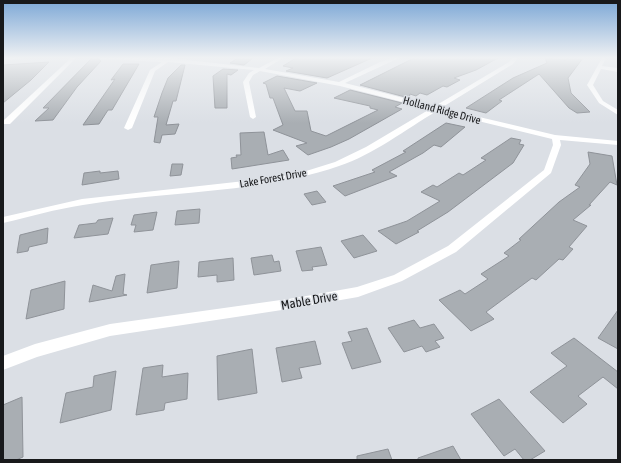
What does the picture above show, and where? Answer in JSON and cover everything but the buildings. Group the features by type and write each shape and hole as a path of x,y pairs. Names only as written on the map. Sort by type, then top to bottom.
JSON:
{"street":[{"path":"7,122 51,80"},
{"path":"128,128 148,80"},
{"path":"247,80 246,82 253,117"},
{"name":"Holland Ridge Drive","path":"314,80 339,84 496,124 556,137 618,143"},
{"path":"339,84 348,80"},
{"name":"Lake Forest Drive","path":"3,220 82,202 262,182 304,174 338,164 369,149 484,80"},
{"path":"593,80 590,85 600,102 618,113"},
{"name":"Mable Drive","path":"3,363 35,351 110,330 358,292 398,278 452,250 548,171 556,145 556,137"}]}
